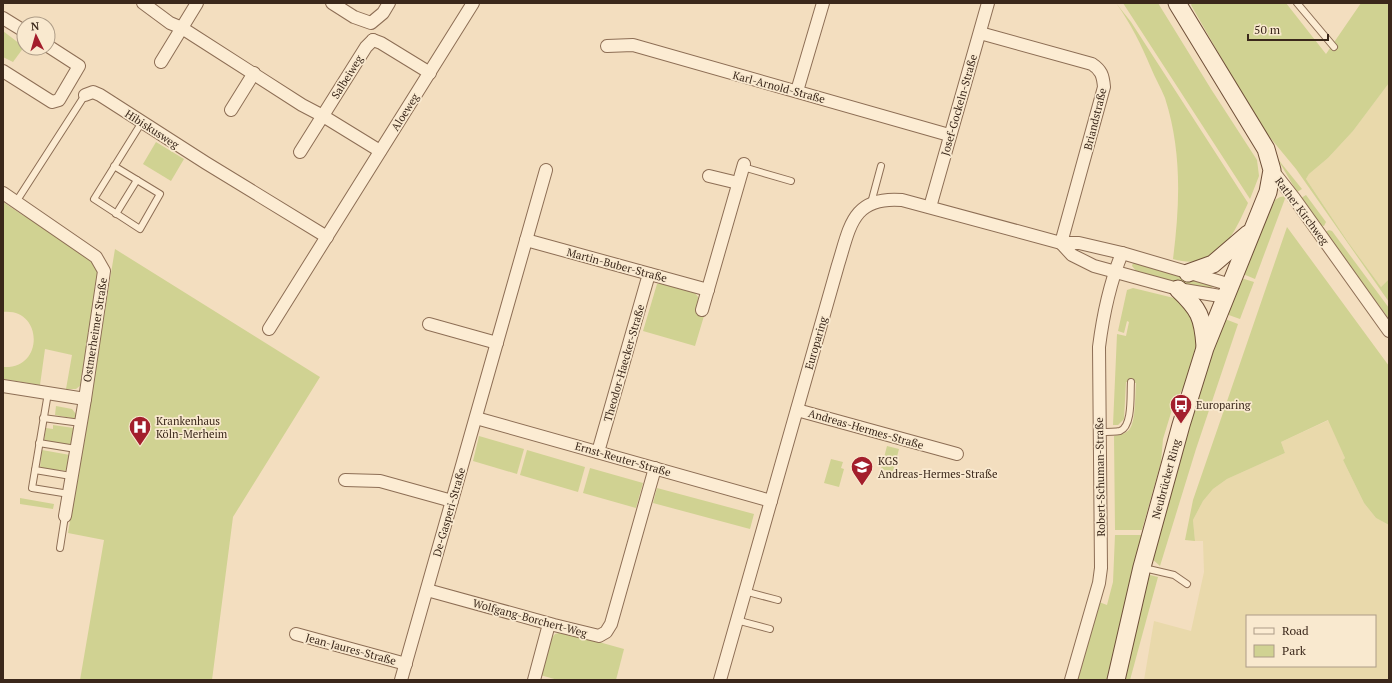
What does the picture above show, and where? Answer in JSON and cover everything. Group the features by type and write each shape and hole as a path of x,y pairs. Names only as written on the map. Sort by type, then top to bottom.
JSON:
{"main road":[{"name":"Rather Kirchweg","path":"1177,3 1266,149 1272,170"},
{"name":"Neubrücker Ring","path":"1116,680 1142,567 1181,425 1205,348 1250,233 1268,192 1272,170"},
{"path":"1188,273 1213,264 1250,233"},
{"path":"1178,289 1197,309 1203,324 1205,348"}],"street":[{"path":"143,3 170,23 182,28 302,105 380,151"},
{"path":"161,62 197,3"},
{"path":"332,3 354,17 371,23"},
{"path":"371,23 383,13 389,3"},
{"name":"Aloeweg","path":"327,237 473,3"},
{"path":"797,91 823,3"},
{"name":"Josef-Gockeln-Straße","path":"930,207 949,135 988,3"},
{"path":"3,18 16,26"},
{"path":"371,23 373,40 381,43 430,72"},
{"name":"Briandstraße","path":"980,33 1092,64 1098,68 1103,76 1104,87 1061,243"},
{"name":"Salbeiweg","path":"300,152 366,47 373,40"},
{"name":"Karl-Arnold-Straße","path":"607,46 632,45 949,135"},
{"path":"3,71 52,102 59,100 79,66 56,51"},
{"path":"231,110 254,73"},
{"name":"Hibiskusweg","path":"85,95 93,92 100,95 327,237"},
{"path":"702,310 743,166"},
{"name":"De-Gasperi-Straße","path":"402,680 546,170"},
{"name":"Rather Kirchweg","path":"1272,170 1294,198 1389,331"},
{"path":"709,176 738,183"},
{"name":"Ostmerheimer Straße","path":"3,193 96,257 104,271 85,399 65,516"},
{"name":"Europaring","path":"720,680 744,591 838,265 852,220 857,213 871,203 887,199 902,200 1061,243 1079,243 1122,253 1188,273 1228,291"},
{"path":"269,329 327,237"},
{"name":"Martin-Buber-Straße","path":"526,240 708,290"},
{"name":"Europaring","path":"1061,243 1072,255 1094,266 1178,289 1228,291"},
{"path":"1115,271 1122,253"},
{"name":"Robert-Schuman-Straße","path":"1071,680 1099,583 1101,568 1099,347 1103,317 1115,271"},
{"name":"Theodor-Haecker-Straße","path":"598,452 649,274"},
{"path":"429,324 497,343"},
{"path":"3,386 85,399"},
{"name":"Andreas-Hermes-Straße","path":"797,410 957,454"},
{"name":"Ernst-Reuter-Straße","path":"476,418 771,501"},
{"name":"Wolfgang-Borchert-Weg","path":"427,590 599,636 606,632 611,624 655,468"},
{"path":"345,480 380,481 452,501"},
{"path":"534,680 550,624"},
{"name":"Jean-Jaures-Straße","path":"296,634 406,664"}],"lane":[{"path":"1296,3 1334,47"},
{"name":"Hibiskusweg","path":"16,202 85,95"},
{"path":"114,166 160,194 140,229 94,199 114,166 142,122"},
{"path":"743,166 791,181"},
{"path":"871,203 881,166"},
{"path":"116,214 137,180"},
{"path":"1100,432 1119,431 1126,426 1129,420 1131,382"},
{"path":"48,393 32,488 69,494"},
{"path":"44,418 80,423"},
{"path":"39,443 76,449"},
{"path":"35,470 72,476"},
{"path":"60,548 65,516"},
{"path":"1142,567 1174,575 1186,584"},
{"path":"744,591 778,600"},
{"path":"736,620 770,629"}],"shaded area":[{"path":"1389,83 1389,279 1381,287 1348,242 1306,179 1309,174 1328,158 1353,131"},
{"path":"1329,420 1345,458 1343,460 1364,503 1376,518 1389,525 1389,680 1144,680 1154,621 1191,631 1204,572 1203,541 1195,541 1193,520 1203,501 1213,489 1227,479 1285,453 1281,442"}],"green space":[{"path":"1116,3 1131,22 1248,203 1229,239 1212,256 1201,260 1188,262 1173,259 1177,218 1178,178 1177,158 1171,118 1165,98 1143,51 1131,26"},
{"path":"1123,3 1158,3 1257,160 1259,176 1250,199"},
{"path":"1192,3 1286,3 1326,54 1361,3 1389,3 1389,83 1353,131 1328,158 1309,174 1306,179 1348,242 1381,287 1389,279 1389,302 1296,169 1259,124 1191,5"},
{"path":"3,31 16,41 16,56 17,56 13,62 3,57"},
{"path":"156,142 184,159 171,181 143,164"},
{"path":"1277,158 1302,189 1297,192"},
{"path":"1306,195 1326,222 1324,226 1320,225 1301,198"},
{"path":"1286,196 1255,279 1243,274 1275,200"},
{"path":"3,202 24,216 26,213 97,265 99,275 81,385 76,389 66,389 72,355 45,349 40,385 3,379 3,367 16,365 26,359 32,350 34,339 32,328 26,319 16,313 3,312"},
{"path":"1287,227 1389,366 1389,525 1376,518 1364,503 1343,460 1345,458 1328,420 1281,442 1285,453 1227,479 1213,489 1203,501 1193,520 1195,541 1185,540 1193,500"},
{"path":"1329,230 1332,231 1389,308 1389,319 1325,232"},
{"name":"Krankenhaus Köln-Merheim","path":"115,249 320,377 233,517 212,680 80,680 104,540 68,533"},
{"path":"1133,263 1213,285 1209,292 1137,272 1132,266"},
{"path":"1241,278 1254,282 1240,319 1226,314"},
{"path":"662,283 690,290 698,297 699,303 696,313 704,316 695,346 643,331 657,284"},
{"path":"1133,288 1174,298 1186,307 1194,319 1198,344 1185,385 1174,403 1163,439 1161,462 1142,530 1115,530 1114,436 1126,432 1131,426 1134,415 1136,383 1126,382 1124,419 1118,425 1113,425 1117,334 1126,336 1129,322 1127,321 1124,333 1118,331 1127,290"},
{"path":"1225,319 1238,324 1196,449 1160,566 1150,557 1206,363 1212,354"},
{"path":"56,406 72,409 76,414 76,419 55,415"},
{"path":"53,425 74,428 71,445 44,441 46,428 53,429"},
{"path":"479,436 524,449 517,474 473,461"},
{"path":"887,446 899,449 893,472 881,469"},
{"path":"42,450 70,455 67,471 40,468"},
{"path":"527,450 585,467 578,492 520,475"},
{"path":"831,459 843,462 841,468 844,469 839,487 824,483"},
{"path":"590,468 643,483 636,508 583,493"},
{"path":"657,488 754,514 750,529 653,503"},
{"path":"20,498 54,504 53,509 20,504"},
{"path":"1115,535 1142,535 1108,680 1078,680 1099,602 1107,605 1113,582"},
{"path":"1146,574 1158,577 1130,680 1119,680"},
{"path":"563,632 624,649 616,680 558,680 540,675 550,641 555,634"}],"place":[{"name":"Europaring","path":"1181,424"},
{"name":"Krankenhaus Köln-Merheim","path":"140,446"},
{"name":"KGS Andreas-Hermes-Straße","path":"862,486"}]}
